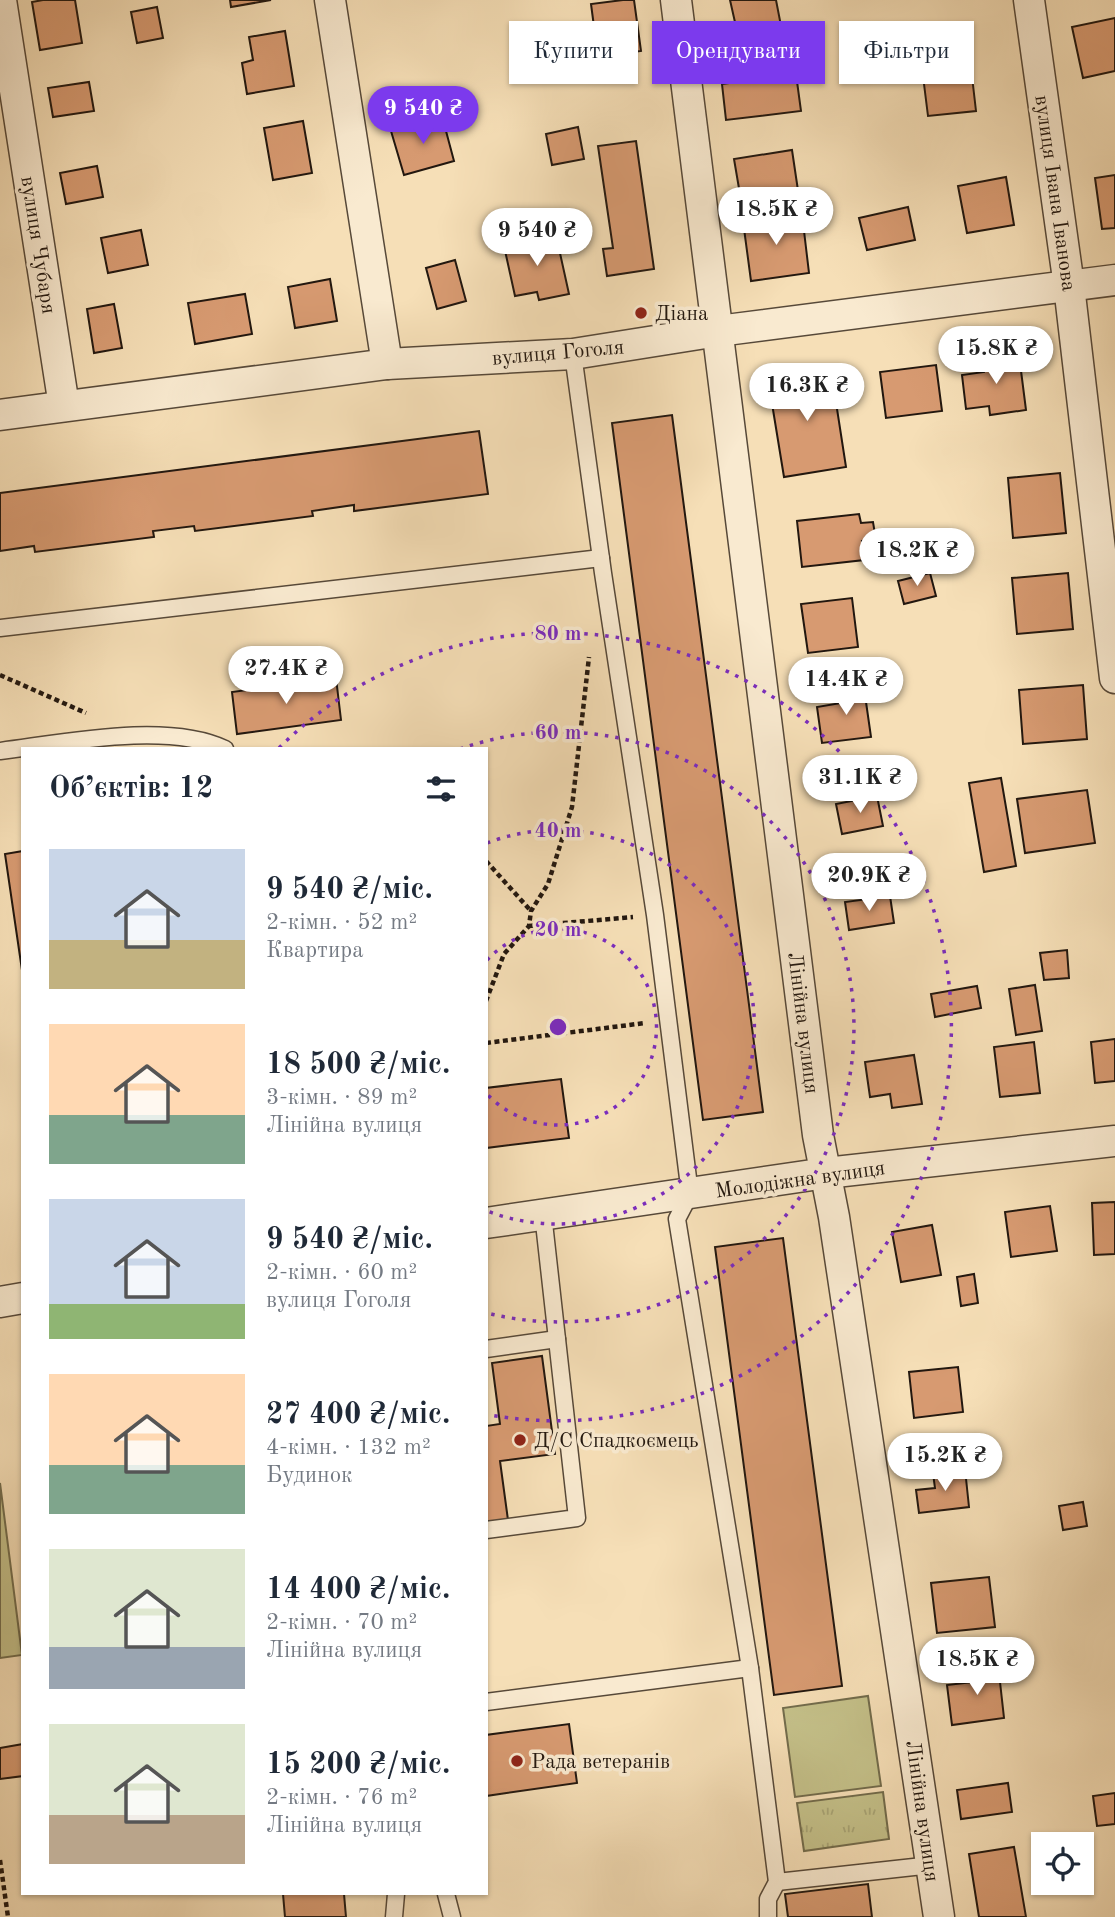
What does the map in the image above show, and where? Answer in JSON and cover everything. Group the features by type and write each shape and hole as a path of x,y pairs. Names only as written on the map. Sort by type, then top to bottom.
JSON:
{"street":[{"name":"вулиця Чубаря","path":"1,0 64,406"},
{"path":"330,0 387,364"},
{"name":"Лінійна вулиця","path":"676,0 818,1135 939,1917"},
{"name":"вулиця Івана Іванова","path":"1029,0 1069,286 1115,678"},
{"name":"вулиця Гоголя","path":"0,415 387,364 573,354 718,331 1115,280"},
{"name":"Молодіжна вулиця","path":"488,1223 826,1173 1115,1141"},
{"path":"0,1302 21,1298"}],"lane":[{"path":"573,354 655,915 690,1194 677,1219 750,1668 777,1882 768,1899 768,1917"},
{"path":"0,628 601,558"},
{"path":"59,747 88,745 135,735 207,741 220,747"},
{"path":"0,751 21,750"},
{"path":"488,1530 577,1518 543,1214"},
{"path":"488,1349 557,1339"},
{"path":"488,1702 750,1668"},
{"path":"777,1882 932,1865"},
{"path":"394,1917 396,1895"},
{"path":"446,1895 452,1917"}],"path":[{"path":"488,996 504,954 529,926 531,911 548,884 572,807 590,655"},
{"path":"0,675 135,735"},
{"path":"488,863 531,911"},
{"path":"529,926 655,915"},
{"path":"488,1043 668,1020"},
{"path":"0,1860 8,1917"}],"green space":[{"path":"0,1483 21,1655 0,1658"},
{"path":"868,1696 881,1786 795,1797 783,1708"},
{"path":"883,1792 889,1839 804,1851 797,1803"}],"building":[{"path":"75,0 82,43 40,50 32,2"},
{"path":"230,0 271,0 231,7"},
{"path":"634,0 637,21 593,21 591,4"},
{"path":"730,0 776,0 780,21 735,21"},
{"path":"157,7 163,38 137,43 131,12"},
{"path":"1115,18 1115,71 1083,78 1072,27"},
{"path":"638,29 641,51 638,51"},
{"path":"285,31 294,86 247,94 242,63 253,60 249,37"},
{"path":"89,82 94,111 53,117 48,88"},
{"path":"722,84 797,84 801,111 726,120"},
{"path":"924,84 973,84 976,111 928,116"},
{"path":"442,116 454,161 404,175 391,131"},
{"path":"303,121 312,173 273,180 264,128"},
{"path":"578,127 584,159 552,165 546,134"},
{"path":"636,141 654,269 607,276 603,249 613,248 598,146"},
{"path":"792,150 800,204 743,212 734,159"},
{"path":"97,166 103,197 66,204 60,173"},
{"path":"1115,175 1115,228 1102,229 1095,178"},
{"path":"1006,177 1014,225 967,233 958,186"},
{"path":"908,207 915,240 867,250 859,218"},
{"path":"802,214 809,273 751,281 743,221"},
{"path":"141,230 148,265 108,273 101,238"},
{"path":"556,235 569,294 539,300 537,292 515,296 504,246"},
{"path":"455,260 466,301 437,309 426,268"},
{"path":"330,279 337,321 295,328 288,287"},
{"path":"245,294 252,334 195,344 188,303"},
{"path":"114,304 122,348 94,353 87,309"},
{"path":"1019,355 1026,410 990,415 989,406 966,409 962,375 984,372 983,359"},
{"path":"936,365 942,411 886,418 880,372"},
{"path":"831,370 846,467 784,477 768,379"},
{"path":"672,415 763,1112 703,1120 612,423"},
{"path":"479,431 488,494 354,511 354,505 312,511 313,516 195,531 194,526 153,531 154,537 35,552 34,546 0,551 0,493"},
{"path":"1060,473 1066,533 1013,538 1008,478"},
{"path":"859,514 861,523 873,522 876,540 862,541 864,560 802,567 797,521"},
{"path":"930,573 936,596 904,604 898,581"},
{"path":"1068,573 1073,629 1017,634 1012,578"},
{"path":"852,598 858,647 808,653 801,604"},
{"path":"336,678 341,720 237,734 232,692"},
{"path":"863,681 871,737 822,743 817,707 847,702 844,684"},
{"path":"1083,685 1087,739 1023,744 1019,690"},
{"path":"1001,778 1016,866 984,872 969,783"},
{"path":"1087,790 1095,843 1025,853 1017,799"},
{"path":"877,796 883,826 842,834 836,804"},
{"path":"21,851 21,963 5,854"},
{"path":"890,896 894,923 849,930 845,902"},
{"path":"1067,950 1069,978 1044,980 1040,953"},
{"path":"1035,985 1042,1031 1016,1035 1009,989"},
{"path":"977,986 981,1008 935,1017 931,994"},
{"path":"1115,1039 1115,1081 1095,1083 1091,1042"},
{"path":"1034,1042 1040,1093 1000,1097 994,1047"},
{"path":"914,1055 922,1104 892,1108 890,1094 870,1097 865,1062"},
{"path":"561,1079 569,1138 488,1148 488,1088"},
{"path":"1115,1202 1115,1254 1094,1255 1092,1203"},
{"path":"1050,1206 1057,1251 1011,1257 1005,1212"},
{"path":"932,1225 941,1275 901,1282 892,1232"},
{"path":"783,1238 842,1686 774,1695 715,1247"},
{"path":"974,1274 978,1303 961,1306 957,1277"},
{"name":"Д/С Спадкоємець","path":"542,1356 555,1454 500,1461 508,1520 488,1523 488,1426 500,1424 492,1363"},
{"path":"958,1367 963,1412 914,1418 909,1372"},
{"path":"965,1469 969,1507 919,1513 916,1490 935,1488 933,1473"},
{"path":"1083,1502 1087,1526 1063,1530 1059,1506"},
{"path":"989,1577 995,1627 937,1633 931,1583"},
{"path":"998,1664 1004,1718 952,1725 947,1685 972,1682 971,1667"},
{"path":"569,1724 577,1783 488,1796 488,1735"},
{"path":"21,1744 21,1776 0,1779 0,1748"},
{"path":"1008,1783 1012,1812 961,1819 957,1790"},
{"path":"1115,1793 1115,1824 1097,1826 1093,1796"},
{"path":"1014,1847 1026,1917 979,1917 969,1854"},
{"path":"868,1884 872,1917 788,1917 785,1894"},
{"path":"283,1895 344,1895 346,1917 285,1917"}],"place":[{"name":"Діана","path":"641,313"},
{"name":"Д/С Спадкоємець","path":"520,1440"},
{"name":"Рада ветеранів","path":"517,1761"}]}
